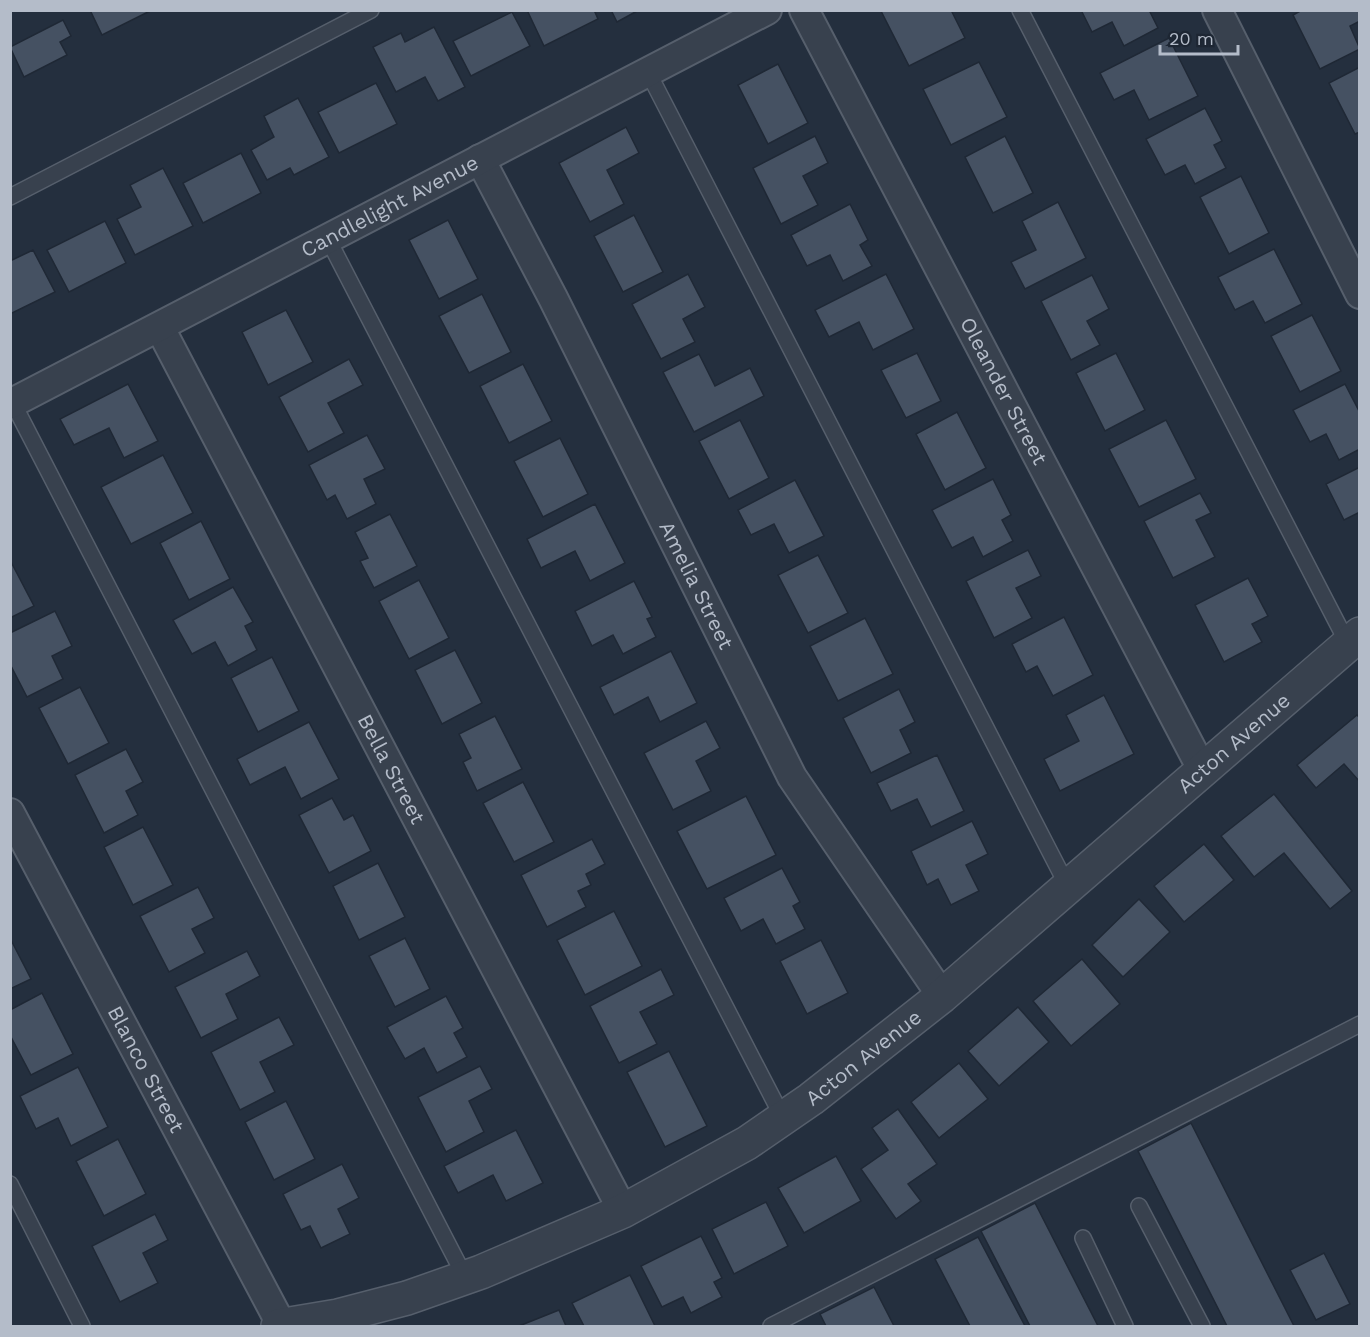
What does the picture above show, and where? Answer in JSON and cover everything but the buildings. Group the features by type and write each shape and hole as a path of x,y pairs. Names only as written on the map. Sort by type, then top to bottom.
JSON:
{"street":[{"name":"Candlelight Avenue","path":"12,403 160,328 767,10"},
{"name":"Oleander Street","path":"804,10 1203,771"},
{"path":"1217,10 1359,294"},
{"name":"Amelia Street","path":"480,159 553,298 792,777 942,996"},
{"name":"Bella Street","path":"160,328 623,1211"},
{"name":"Acton Avenue","path":"280,1326 361,1310 465,1278 623,1211 747,1143 942,996 1355,642"},
{"name":"Blanco Street","path":"10,813 280,1326"}],"lane":[{"path":"10,197 371,10"},
{"path":"1020,10 1355,642"},
{"path":"648,72 1068,888"},
{"path":"328,239 783,1118"},
{"path":"12,403 465,1278"},
{"path":"771,1326 1359,1024"},
{"path":"10,1184 82,1326"},
{"path":"1139,1206 1202,1326"},
{"path":"1083,1238 1125,1326"}]}
